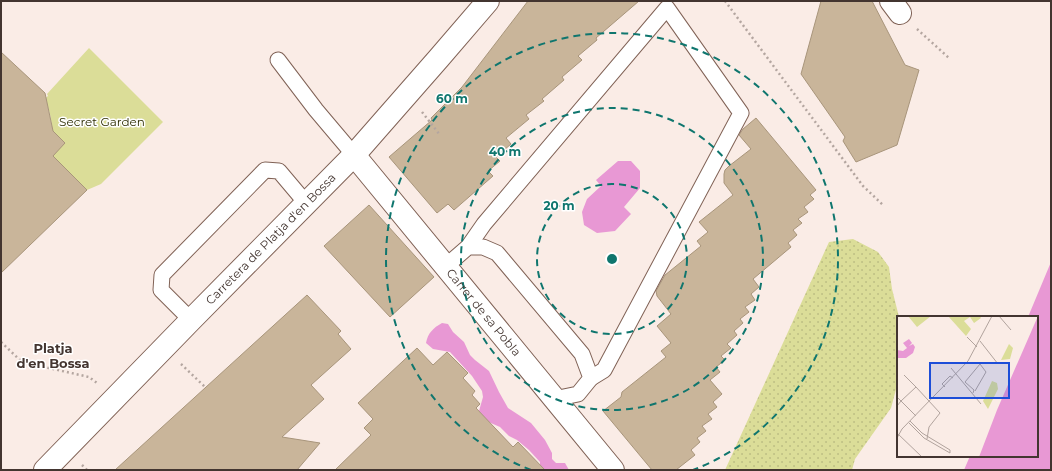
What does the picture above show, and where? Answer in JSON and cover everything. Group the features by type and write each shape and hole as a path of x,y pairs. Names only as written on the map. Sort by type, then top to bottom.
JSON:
{"street":[{"name":"Carretera de Platja d'en Bossa","path":"45,470 354,155 488,1"},
{"name":"Carrer de sa Pobla","path":"354,155 613,470"}],"lane":[{"path":"446,266 468,247 484,224 667,8 741,113 604,370 591,378 578,394 554,398"},
{"path":"278,60 316,110 354,155"},
{"path":"191,320 161,290 162,274 265,170 279,171 306,203"},
{"path":"468,247 483,247 497,253 582,354 591,378"}],"path":[{"path":"725,1 863,186 883,204"},
{"path":"895,7 949,58"},
{"path":"407,94 440,135"},
{"path":"1,342 22,362 89,377 115,398"},
{"path":"164,347 205,387"}],"green space":[{"name":"Secret Garden","path":"89,48 163,122 101,184 87,190 53,156 51,118 44,99"},
{"path":"853,239 878,252 889,267 892,289 899,316 897,316 897,386 891,408 855,459 852,470 725,470 829,242"}],"shaded area":[{"path":"618,161 631,161 640,171 640,188 624,207 631,214 615,231 597,233 584,225 582,212 587,199 601,186 596,180"},
{"path":"1051,262 1051,470 964,470 970,457 1038,457 1038,316 1028,316"},
{"path":"442,323 448,324 453,332 464,342 470,355 489,371 508,408 531,423 545,440 552,453 552,459 556,463 565,463 569,470 540,470 540,462 529,450 517,440 509,436 500,427 484,420 479,415 483,397 482,391 472,376 450,352 433,349 426,343 431,331"}],"building":[{"path":"528,1 639,1 596,38 597,40 578,56 582,60 562,77 564,80 542,99 544,101 526,115 529,119 506,138 511,144 496,157 500,161 488,171 493,176 454,210 448,204 437,213 389,157 432,120 431,118 462,87"},
{"path":"821,1 872,1 905,65 919,70 897,145 856,162 843,141 845,137 801,74"},
{"path":"1,52 45,93 53,131 65,143 53,156 87,190 1,273"},
{"path":"756,118 816,190 810,195 814,199 804,207 808,212 798,219 802,223 793,230 797,235 788,243 791,247 753,279 759,287 751,294 755,300 745,307 749,312 740,319 743,323 734,331 737,335 727,344 731,348 721,356 725,360 716,367 720,372 710,380 722,394 713,402 717,407 708,414 712,419 702,426 706,431 697,438 700,442 691,450 695,455 676,470 652,470 603,411 621,397 622,392 666,357 661,351 671,343 657,326 671,314 657,296 656,291 665,275 701,246 697,241 708,232 699,222 733,195 724,183 725,170 751,149 739,135 743,129"},
{"path":"369,205 434,277 390,317 324,246"},
{"path":"307,295 341,331 338,334 351,349 311,385 324,399 282,437 320,443 297,470 115,470"},
{"path":"417,348 433,365 447,352 468,373 463,378 475,391 472,395 480,404 476,408 513,447 518,442 545,470 335,470 371,435 364,428 373,419 358,403"}],"district":[{"name":"Platja d'en Bossa","path":"53,356"}]}
